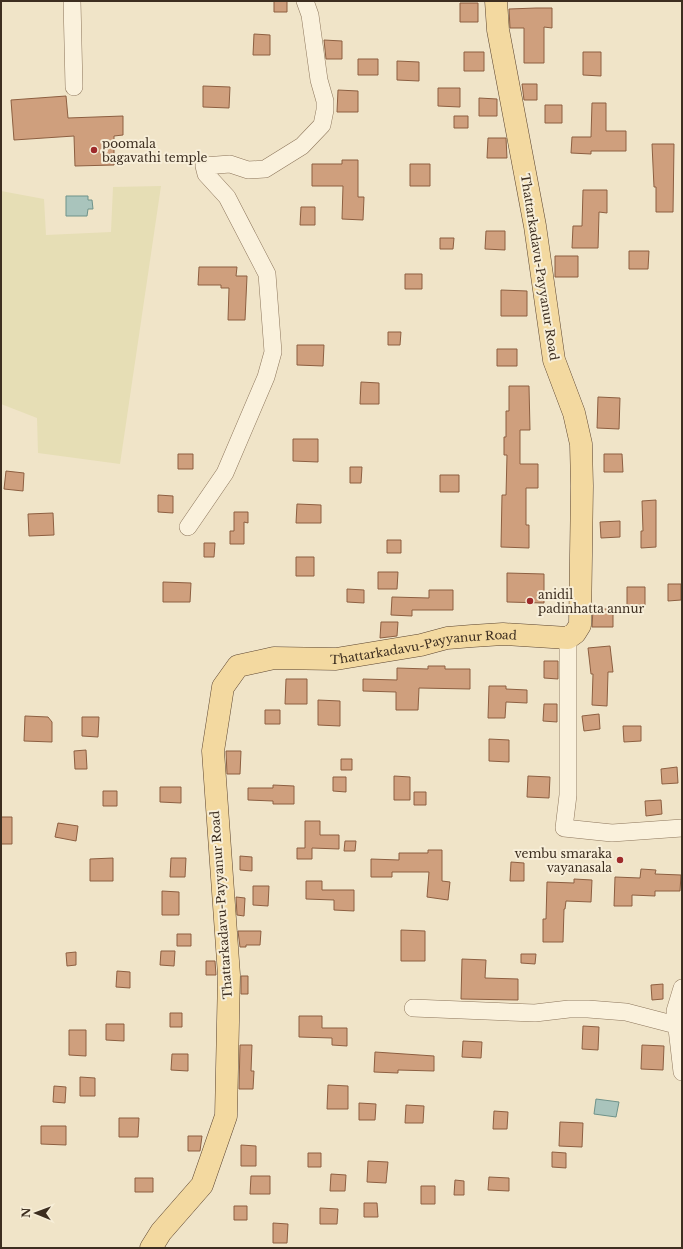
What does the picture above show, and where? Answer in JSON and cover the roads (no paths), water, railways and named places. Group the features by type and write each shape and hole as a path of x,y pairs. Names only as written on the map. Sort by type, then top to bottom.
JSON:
{"main road":[{"name":"Thattarkadavu-Payyanur Road","path":"151,1248 161,1232 202,1185 226,1116 229,975 215,803 213,751 223,688 238,666 274,658 336,659 421,645 447,638 503,634 568,638 576,633 580,625 582,486 581,444 574,413 554,360 535,226 498,30 496,1"}],"street":[{"path":"72,1 74,87"},
{"path":"188,527 225,473 266,377 273,352 267,274 227,197 206,174 204,166 214,164 230,164 248,170 265,169 302,146 322,125 325,101 319,80 310,15 305,1"},
{"path":"568,638 568,787 564,828 612,833 682,828"},
{"path":"682,988 675,1011 682,1072"},
{"path":"413,1008 535,1013 568,1009 588,1009 626,1012 676,1025"}],"water":[{"path":"66,196 88,196 88,200 92,200 93,209 88,209 87,216 66,216"},
{"path":"596,1099 619,1102 616,1117 594,1114"}],"place":[{"name":"poomala bagavathi temple","path":"94,150"},
{"name":"anidil padinhatta annur","path":"530,601"},
{"name":"vembu smaraka vayanasala","path":"620,860"}]}
